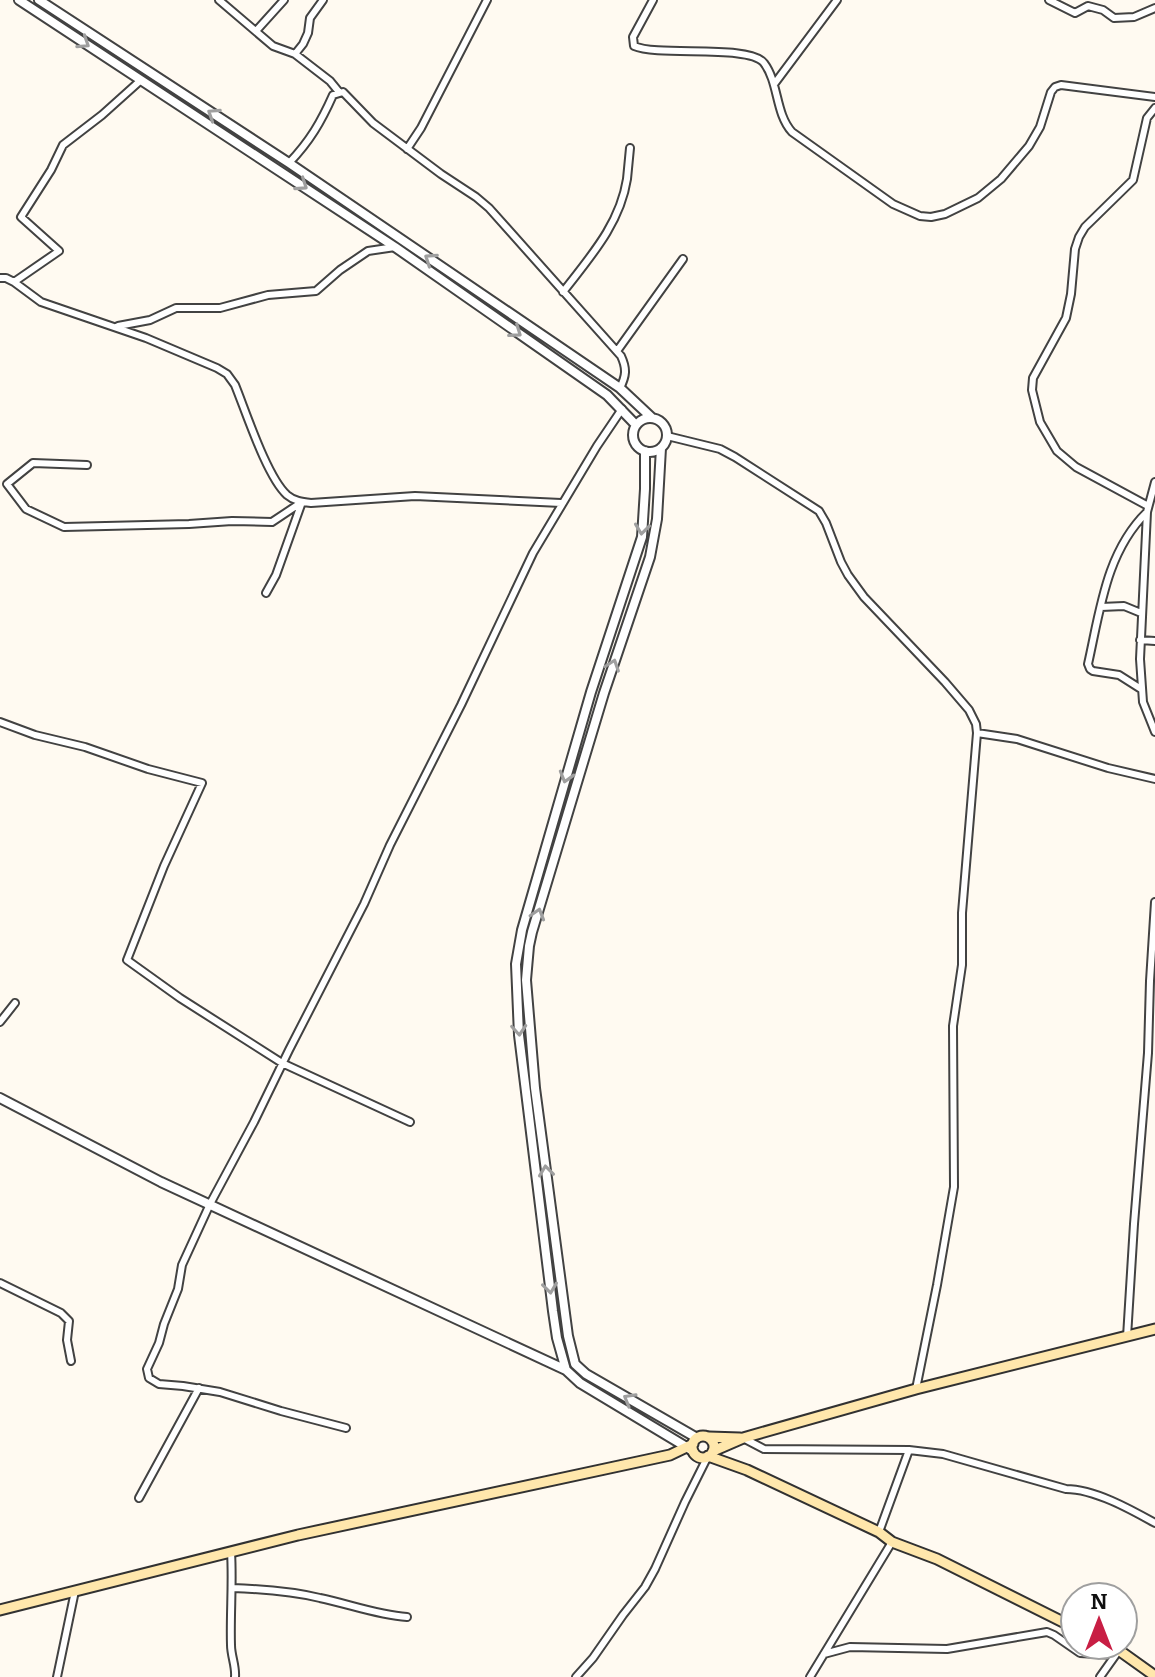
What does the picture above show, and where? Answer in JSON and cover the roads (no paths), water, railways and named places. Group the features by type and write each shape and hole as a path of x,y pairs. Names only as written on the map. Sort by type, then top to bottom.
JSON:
{"main road":[{"path":"0,1610 298,1535 743,1438 916,1389 1155,1329"},
{"path":"703,1447 743,1438"},
{"path":"703,1447 879,1532 892,1542 937,1559 1059,1620"},
{"path":"703,1447 747,1470"},
{"path":"1131,1661 1155,1676"}],"street":[{"path":"19,0 395,247 607,395 636,425"},
{"path":"39,0 289,163 620,388 652,418 663,424 667,436 661,448 657,519 650,557 604,693 532,932 526,980 535,1088 563,1310 575,1364 586,1374 703,1447"},
{"path":"219,0 273,46 295,54 330,81 339,92 343,92 373,123 489,208 617,351 626,368 620,388"},
{"path":"256,31 284,0"},
{"path":"295,54 308,33 310,18 323,0"},
{"path":"407,149 421,128 487,0"},
{"path":"653,0 635,31 634,46 648,50 705,51 759,58 775,83 785,122 792,132 893,204 920,216 945,214 978,198 1001,179 1029,146 1040,127 1048,98 1055,87 1061,85 1155,97"},
{"path":"775,83 837,0"},
{"path":"1049,0 1075,13 1088,6 1103,10 1114,18 1134,17 1155,8"},
{"path":"14,282 59,251 21,217 63,145 141,80"},
{"path":"289,163 306,146 333,95 339,92"},
{"path":"1147,509 1076,467 1057,451 1040,422 1032,390 1033,378 1066,318 1079,237 1085,227 1133,180 1147,118 1155,108"},
{"path":"563,292 612,226 627,180 630,148"},
{"path":"115,326 150,320 176,308 220,308 268,295 316,291 368,251 395,247"},
{"path":"617,351 683,259"},
{"path":"0,278 14,282 41,302 115,326 227,374 235,385 272,477 286,494 302,502 415,496 561,503"},
{"path":"346,1428 220,1392 159,1384 149,1378 147,1369 178,1289 182,1265 210,1204 364,904 533,553 561,503 622,409"},
{"path":"652,418 636,425 634,438 645,451 661,448"},
{"path":"667,436 720,449 819,511 848,575 864,597 945,682 969,710 976,724 962,913 962,965 953,1026 954,1181 916,1389"},
{"path":"566,1370 557,1338 524,1089 516,964 522,930 583,722 642,537 645,451"},
{"path":"87,465 33,463 7,484 26,509 64,527 272,522 302,502"},
{"path":"1155,482 1147,509 1140,640 1143,702 1155,732"},
{"path":"266,593 276,575 302,502"},
{"path":"1141,689 1119,675 1093,671 1088,667 1105,584 1130,532 1147,509"},
{"path":"1101,607 1124,606 1141,613"},
{"path":"1140,640 1155,641"},
{"path":"0,722 202,783 164,866 127,960 282,1063 410,1122"},
{"path":"977,733 1017,739 1108,768 1155,779"},
{"path":"1127,1337 1148,1053 1155,902"},
{"path":"0,1022 15,1003"},
{"path":"0,1098 161,1182 566,1370 580,1383 703,1447"},
{"path":"0,1283 61,1313 69,1321 67,1340 71,1361"},
{"path":"139,1498 199,1388"},
{"path":"743,1438 764,1449 909,1450 943,1454 1066,1489 1079,1489 1155,1523"},
{"path":"576,1677 645,1587 655,1569 685,1502 703,1447"},
{"path":"879,1532 909,1450"},
{"path":"810,1677 892,1542"},
{"path":"231,1552 231,1651 235,1677"},
{"path":"232,1588 280,1590 388,1616 407,1617"},
{"path":"57,1677 75,1591"},
{"path":"824,1654 850,1647 947,1649 1047,1632 1059,1639"}]}
